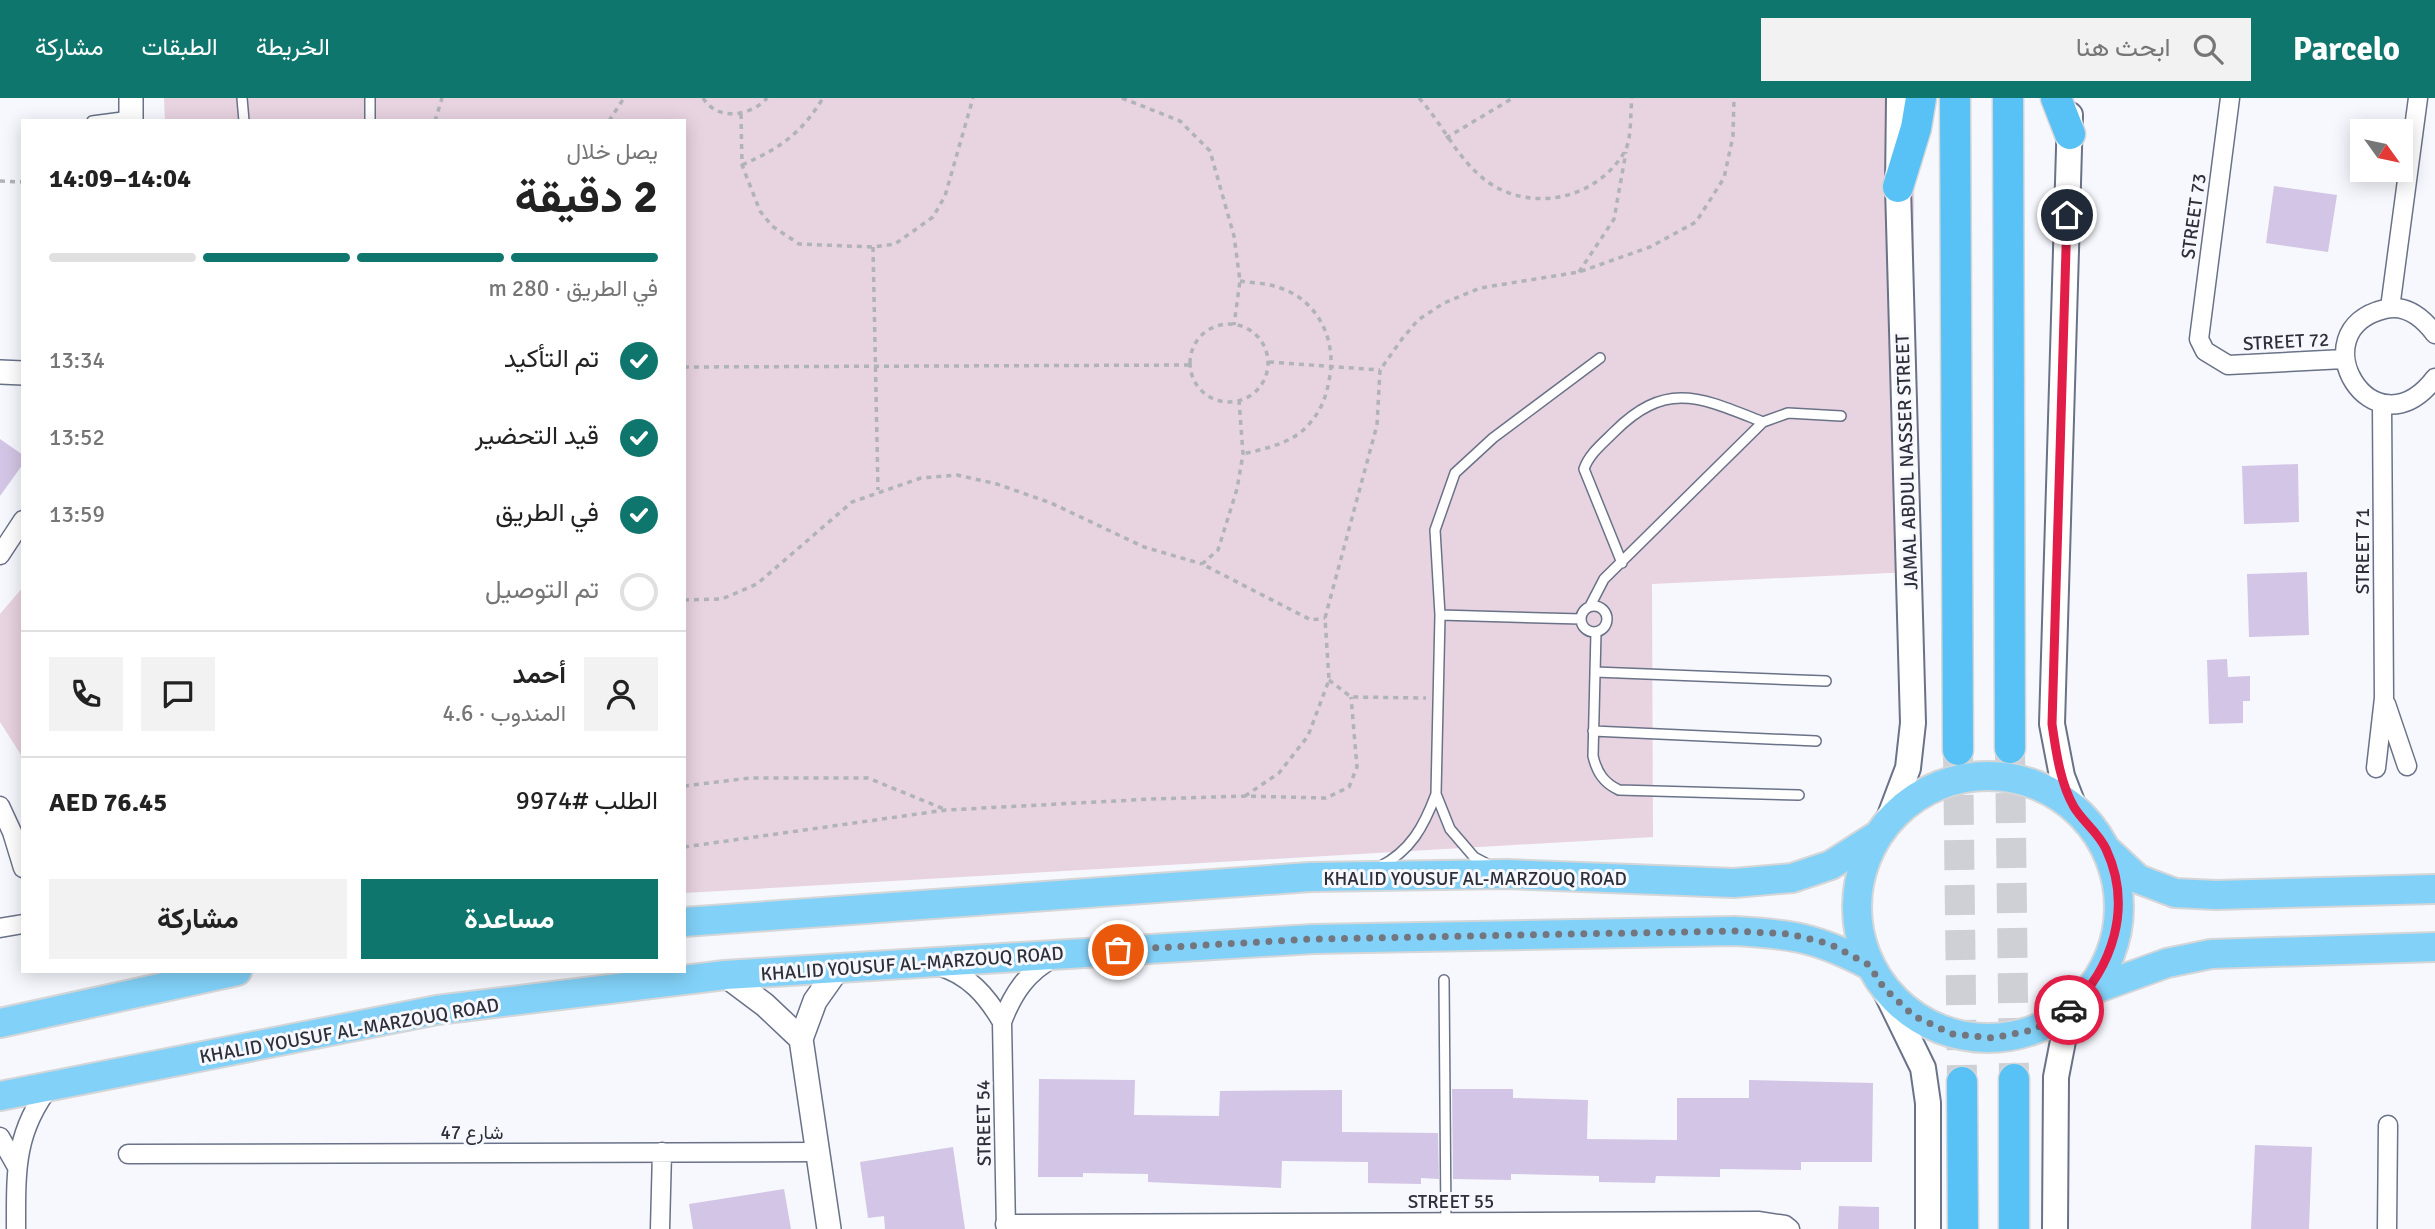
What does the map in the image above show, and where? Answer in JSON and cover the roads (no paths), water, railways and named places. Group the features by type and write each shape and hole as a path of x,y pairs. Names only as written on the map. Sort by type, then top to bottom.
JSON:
{"highway":[{"path":"1898,187 1916,128 1920,98"},
{"path":"1955,98 1958,750"},
{"path":"2008,98 2010,748"},
{"path":"2056,98 2070,134"},
{"path":"2014,1079 2014,1229"},
{"path":"1962,1082 1963,1229"}],"main road":[{"name":"JAMAL ABDUL NASSER STREET","path":"1883,828 1909,768 1913,723 1898,187 1899,98"},
{"path":"2055,1229 2056,1077 2078,1001 2108,960 2118,924 2118,886 2106,850 2092,827 2074,807 2062,776 2052,724 2071,98"},
{"name":"KHALID YOUSUF AL-MARZOUQ ROAD","path":"686,922 1362,875 1507,874 1734,883 1792,878 1831,865 1883,828 1924,792 1969,776 2015,778 2058,795 2074,807"},
{"path":"1883,828 1863,866 1857,899 1859,933 1869,965 1884,988 1923,1068 1928,1102 1928,1229"},
{"path":"2106,850 2138,878 2175,893 2216,895 2435,889"},
{"name":"KHALID YOUSUF AL-MARZOUQ ROAD","path":"0,1096 437,1010 725,975 839,967 1313,939 1734,931 1790,934 1830,944 1869,965"},
{"path":"1884,988 1914,1016 1952,1034 1993,1038 2033,1030 2078,1001 2167,963 2211,954 2434,947"},
{"path":"0,1023 155,980 213,973"}],"street":[{"name":"STREET 73","path":"2199,339 2230,98"},
{"path":"2390,308 2418,98"},
{"path":"2435,334 2425,321 2409,311 2390,308 2372,313 2357,324 2347,340 2344,359 2347,374 2356,388 2368,398 2382,404 2404,403 2423,393 2435,378"},
{"name":"STREET 72","path":"2199,339 2205,351 2228,365 2344,359"},
{"path":"0,372 21,373"},
{"name":"STREET 71","path":"2376,768 2384,698 2382,404"},
{"path":"0,555 21,523"},
{"name":"STREET 71","path":"2384,698 2407,766"},
{"path":"0,806 21,861"},
{"path":"0,928 21,924"},
{"name":"STREET 54","path":"1063,953 1042,964 1024,980 1010,1000 1002,1022 1006,1226 1110,1226"},
{"path":"924,962 949,969 971,982 989,1000 1002,1022"},
{"path":"829,1229 801,1040 815,1001 839,967"},
{"path":"725,975 765,1004 801,1040"},
{"path":"16,1229 8,1210 26,1123 51,1085"},
{"path":"2387,1229 2388,1125"},
{"path":"0,1137 17,1167"},
{"path":"660,1229 662,1152"},
{"name":"شارع 47","path":"128,1154 817,1152"},
{"name":"STREET 55","path":"1110,1226 1759,1221 1785,1225 1790,1229"}],"lane":[{"path":"242,98 244,119"},
{"path":"370,98 370,119"},
{"path":"100,119 131,111"},
{"path":"1362,875 1396,858 1422,830 1436,794 1440,615 1435,530 1455,474 1493,438 1600,358"},
{"path":"1622,563 1584,469 1590,457 1631,415 1647,404 1689,398 1706,400 1763,422"},
{"path":"1581,619 1600,584 1763,422 1787,413 1841,416"},
{"path":"1581,619 1586,629 1596,632 1606,626 1608,615 1601,607 1590,606"},
{"path":"1440,615 1581,619"},
{"path":"1596,632 1593,731 1595,767 1609,785 1619,790 1799,795"},
{"path":"1595,671 1826,681"},
{"path":"1593,731 1816,741"},
{"path":"1436,794 1450,829 1474,856 1507,874"},
{"path":"1444,980 1446,1222"}],"tunnel":[{"path":"2010,748 2014,1079"},
{"path":"1958,750 1962,1082"}]}
